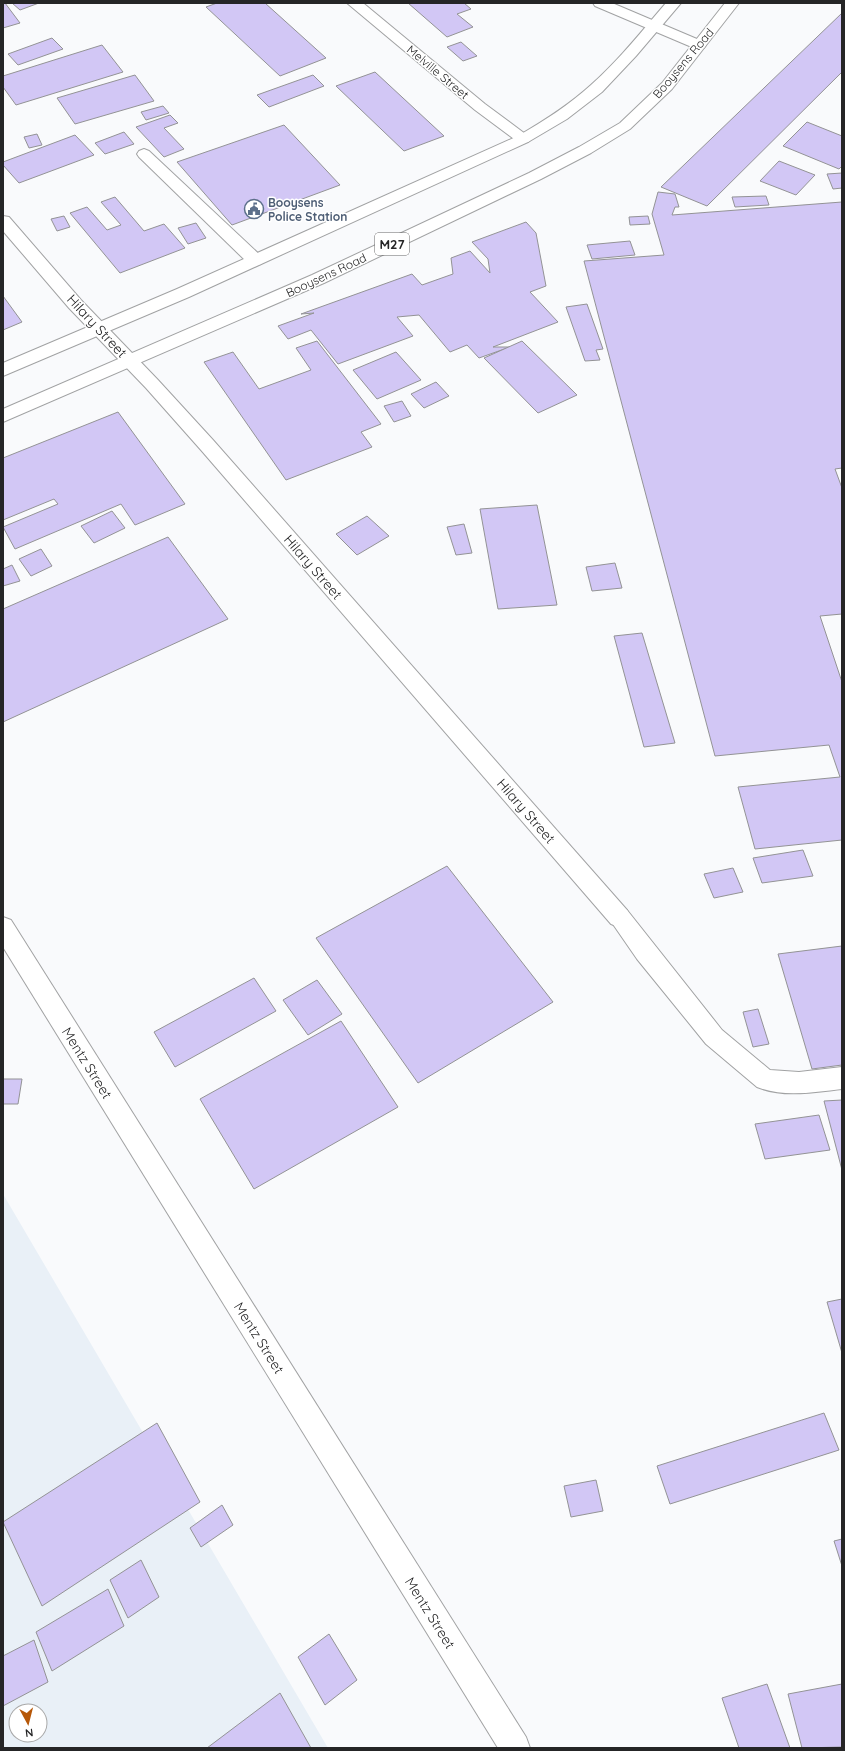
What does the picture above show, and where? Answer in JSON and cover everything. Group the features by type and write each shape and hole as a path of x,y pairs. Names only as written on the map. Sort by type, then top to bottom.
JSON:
{"street":[{"name":"Melville Street","path":"354,3 480,107 523,139"},
{"path":"600,3 699,45"},
{"path":"3,370 256,260 523,139 563,116 599,86 674,3"},
{"name":"Booysens Road","path":"3,416 318,279 528,179 585,150 625,126 666,86 732,3"},
{"name":"Hilary Street","path":"4,225 207,445 619,917"},
{"name":"Mentz Street","path":"3,927 515,1748"}],"lane":[{"path":"144,154 256,260"},
{"path":"619,917 714,1037 765,1080 799,1083 842,1078"}],"shaded area":[{"path":"3,1194 328,1748 3,1748"}],"building":[{"path":"3,3 5,3 20,23 3,28"},
{"path":"12,3 39,3 20,10"},
{"path":"217,3 265,3 326,58 280,76 206,7"},
{"path":"408,3 464,3 471,9 457,14 473,27 447,37"},
{"path":"842,13 842,72 707,206 661,187"},
{"path":"52,38 63,49 18,65 8,54"},
{"path":"461,42 477,56 463,61 447,47"},
{"path":"102,45 123,72 16,105 3,87 3,76"},
{"path":"375,72 444,136 404,151 336,86"},
{"path":"135,75 154,101 75,124 57,98"},
{"path":"313,75 324,86 269,107 257,95"},
{"path":"163,106 169,113 146,120 141,112"},
{"path":"170,115 178,123 164,128 184,149 164,157 136,127"},
{"path":"807,122 842,136 842,166 839,169 783,146"},
{"path":"284,125 340,185 232,225 177,162"},
{"path":"124,132 134,144 105,154 95,143"},
{"path":"37,134 42,145 29,148 24,137"},
{"path":"75,135 94,155 19,183 3,165 3,162"},
{"path":"779,161 815,175 796,195 760,181"},
{"path":"842,173 842,188 833,189 827,174"},
{"path":"658,192 675,194 679,207 675,207 672,215 842,202 842,468 835,469 842,488 842,614 820,616 842,682 842,840 755,849 738,787 840,777 829,745 715,756 584,261 664,255 652,214"},
{"path":"766,196 769,205 735,207 732,197"},
{"path":"115,197 144,231 164,224 185,248 120,273 70,213 87,207 107,230 121,225 101,202"},
{"path":"64,216 70,227 57,231 51,219"},
{"path":"648,216 650,224 630,225 629,217"},
{"path":"526,222 536,233 546,286 530,292 558,322 493,347 510,347 479,358 467,345 450,352 419,315 397,317 413,336 338,364 311,330 288,339 278,326 314,313 301,314 412,274 422,285 453,274 451,258 470,251 490,273 488,259 472,242"},
{"path":"196,223 206,238 188,244 178,228"},
{"path":"630,241 635,255 592,259 587,245"},
{"path":"3,296 22,322 3,330"},
{"path":"587,304 603,349 596,350 600,360 585,361 566,307"},
{"path":"317,341 381,424 361,432 372,447 286,480 204,362 233,352 259,389 311,370 296,348"},
{"path":"522,341 577,395 538,413 484,358"},
{"path":"396,352 421,380 377,399 353,370"},
{"path":"436,382 449,396 424,408 411,394"},
{"path":"402,401 411,416 394,422 384,406"},
{"path":"118,412 185,504 135,525 121,504 15,549 3,527 58,504 54,499 3,520 3,458"},
{"path":"537,505 557,605 498,609 480,509"},
{"path":"112,511 125,528 94,543 81,526"},
{"path":"367,516 389,536 357,555 336,534"},
{"path":"464,524 472,553 456,555 447,527"},
{"path":"168,537 228,619 3,722 3,609"},
{"path":"41,549 52,566 31,576 19,559"},
{"path":"615,563 622,588 592,591 586,567"},
{"path":"12,565 20,581 3,586 3,569"},
{"path":"642,633 675,743 644,747 614,636"},
{"path":"803,850 813,876 762,883 753,858"},
{"path":"447,866 553,1002 418,1083 316,938"},
{"path":"733,868 743,892 714,898 704,874"},
{"path":"842,946 842,1065 812,1069 778,954"},
{"path":"254,978 276,1011 175,1067 154,1032"},
{"path":"317,980 342,1014 308,1035 283,1000"},
{"path":"758,1009 769,1044 753,1047 743,1012"},
{"path":"341,1021 398,1107 254,1189 200,1099"},
{"path":"3,1079 22,1079 18,1104 3,1104"},
{"path":"842,1100 842,1170 824,1101"},
{"path":"819,1115 830,1150 765,1159 755,1124"},
{"path":"842,1299 842,1353 827,1302"},
{"path":"824,1413 839,1450 670,1504 657,1466"},
{"path":"157,1423 200,1502 42,1606 3,1522"},
{"path":"596,1480 603,1511 571,1517 564,1486"},
{"path":"222,1505 233,1525 201,1547 190,1528"},
{"path":"842,1539 842,1566 834,1541"},
{"path":"141,1560 159,1597 128,1618 110,1580"},
{"path":"108,1589 124,1626 52,1671 36,1632"},
{"path":"329,1634 357,1680 325,1705 298,1657"},
{"path":"34,1640 48,1682 3,1706 3,1656"},
{"path":"767,1684 790,1748 739,1748 722,1698"},
{"path":"842,1684 842,1747 802,1748 788,1694"},
{"path":"280,1693 311,1748 207,1748"}],"place":[{"name":"Booysens Police Station","path":"254,209"}]}
